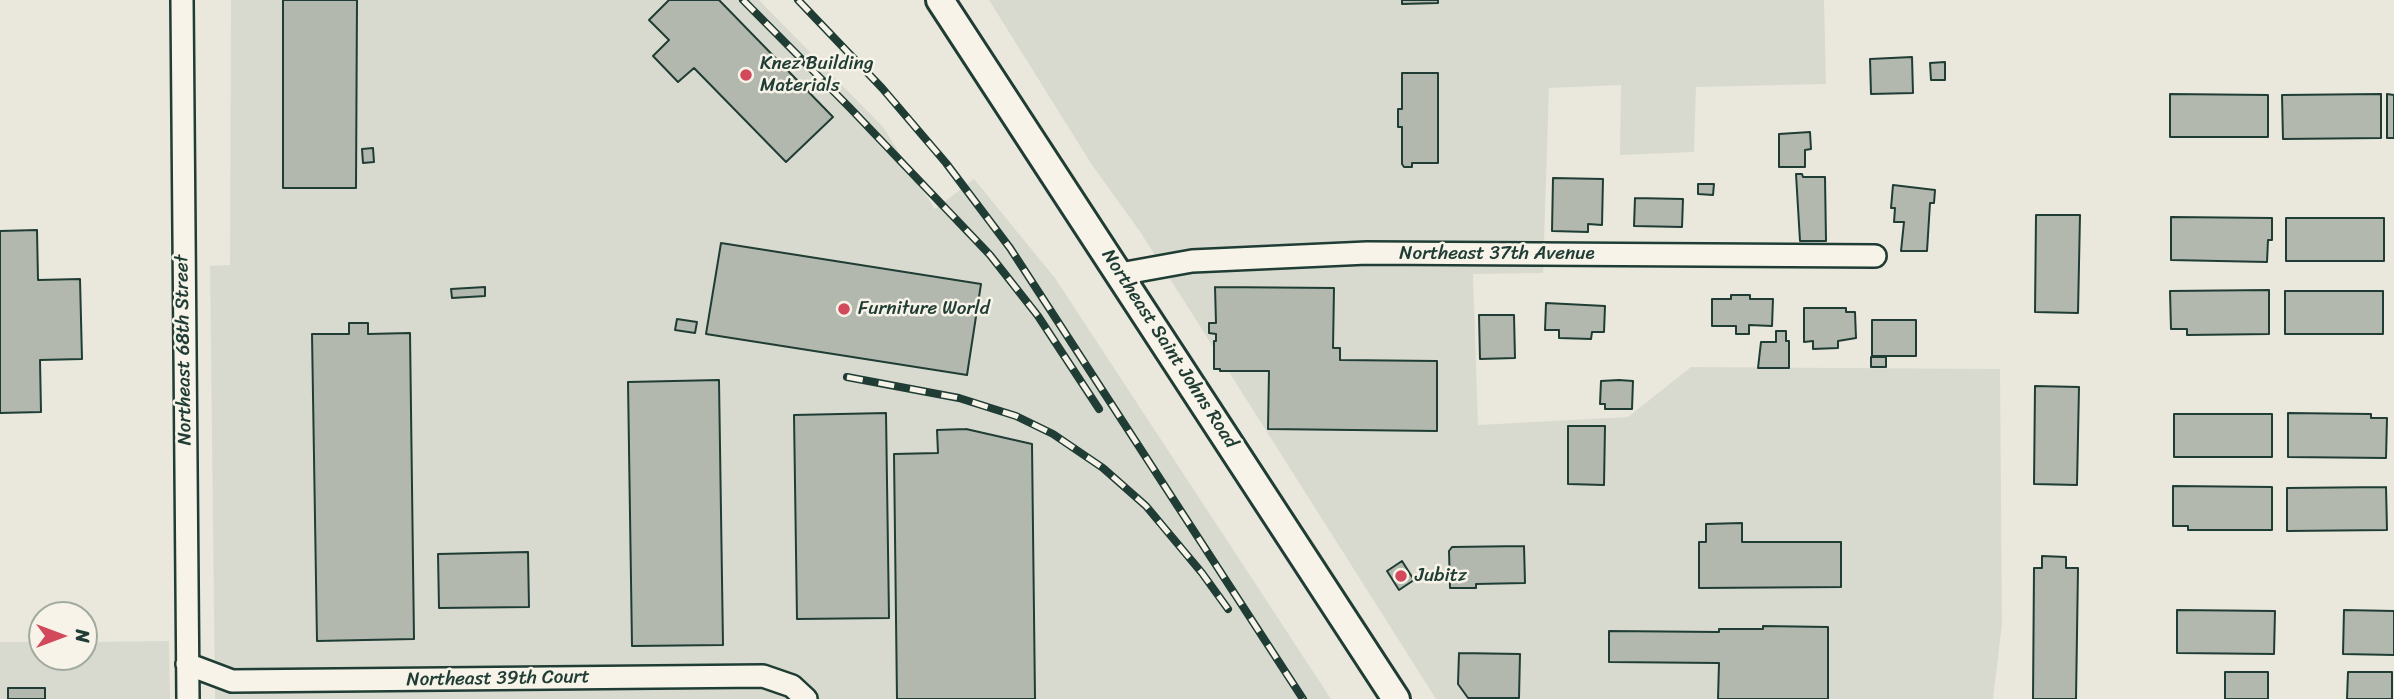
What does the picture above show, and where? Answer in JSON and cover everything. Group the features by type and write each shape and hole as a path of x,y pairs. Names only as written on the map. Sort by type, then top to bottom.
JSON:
{"main road":[{"name":"Northeast Saint Johns Road","path":"940,0 1395,699"}],"street":[{"name":"Northeast 68th Street","path":"182,0 188,699"},
{"name":"Northeast 37th Avenue","path":"1120,274 1192,261 1367,253 1875,256"},
{"name":"Northeast 39th Court","path":"187,664 232,681 763,676 792,686 806,698"}],"shaded area":[{"path":"231,0 759,0 883,127 935,209 974,179 1055,278 1331,699 215,699 210,266 230,265"},
{"path":"989,0 1824,0 1826,84 1696,87 1694,152 1620,155 1621,85 1549,88 1543,273 1473,274 1478,425 1628,417 1691,367 2000,369 2002,624 1993,699 1436,699 1141,233 1092,165"},
{"path":"169,641 170,699 0,699 0,642 28,642 28,671 98,671 98,642"}],"building":[{"path":"283,0 357,0 356,188 283,188"},
{"name":"Knez Building Materials","path":"669,0 719,0 833,117 786,162 694,68 678,82 653,56 669,40 649,20"},
{"path":"1402,0 1438,0 1438,3 1402,4"},
{"path":"1912,57 1913,93 1871,94 1870,59"},
{"path":"1945,62 1945,80 1931,80 1930,63"},
{"path":"1402,73 1438,73 1438,163 1412,163 1412,167 1404,167 1402,164 1402,127 1398,127 1398,109 1402,109"},
{"path":"2170,94 2268,95 2268,137 2170,137"},
{"path":"2381,94 2381,138 2283,139 2282,95"},
{"path":"2387,94 2394,95 2394,138 2387,138"},
{"path":"1810,132 1811,149 1805,150 1805,167 1779,167 1779,134"},
{"path":"373,148 374,162 363,163 362,149"},
{"path":"1796,174 1802,174 1803,177 1825,177 1826,241 1800,241"},
{"path":"1553,178 1603,179 1602,225 1588,224 1588,232 1552,231"},
{"path":"1698,184 1714,184 1713,195 1698,194"},
{"path":"1893,185 1935,190 1934,203 1930,203 1927,251 1901,251 1904,222 1894,222 1895,208 1891,208"},
{"path":"1635,198 1683,199 1682,227 1634,226"},
{"path":"2036,215 2080,215 2078,313 2035,312"},
{"path":"2171,217 2272,218 2272,240 2268,240 2267,262 2171,260"},
{"path":"2286,218 2384,218 2384,261 2286,261"},
{"path":"37,230 38,280 80,279 82,359 40,360 41,412 0,413 0,231"},
{"name":"Furniture World","path":"721,243 981,284 967,375 706,334"},
{"path":"485,287 485,296 452,298 451,289"},
{"path":"1215,287 1334,288 1333,348 1340,348 1340,360 1437,361 1437,431 1268,429 1269,371 1214,369 1216,334 1209,333 1209,323 1216,323"},
{"path":"2269,290 2269,334 2187,335 2187,329 2171,329 2170,291"},
{"path":"2285,291 2383,291 2383,334 2285,334"},
{"path":"1731,295 1750,295 1750,299 1773,299 1772,326 1749,325 1749,334 1736,334 1736,326 1712,326 1712,299 1731,299"},
{"path":"1546,303 1605,306 1604,332 1592,332 1591,339 1559,338 1559,330 1545,330"},
{"path":"1804,308 1846,308 1846,312 1855,312 1856,338 1838,341 1838,348 1813,349 1813,341 1804,342"},
{"path":"1479,315 1514,315 1515,358 1480,359"},
{"path":"677,319 697,322 695,333 675,330"},
{"path":"1872,320 1916,320 1916,356 1872,356"},
{"path":"349,323 368,323 368,334 410,333 414,639 317,641 312,334 349,334"},
{"path":"1776,331 1786,331 1786,341 1789,341 1789,368 1758,368 1761,342 1776,342"},
{"path":"1871,357 1886,357 1886,367 1871,367"},
{"path":"719,380 723,645 632,646 628,382"},
{"path":"1601,381 1633,381 1632,409 1605,409 1605,404 1600,404"},
{"path":"2035,386 2079,387 2077,485 2034,484"},
{"path":"886,413 889,618 797,619 794,415"},
{"path":"2288,413 2371,414 2371,418 2387,418 2386,458 2288,457"},
{"path":"2174,414 2272,414 2272,457 2174,457"},
{"path":"1568,426 1605,426 1604,485 1568,484"},
{"path":"966,429 1032,444 1035,699 897,699 894,454 938,453 937,430"},
{"path":"2173,486 2272,487 2272,530 2188,530 2188,526 2173,526"},
{"path":"2386,487 2387,530 2287,531 2287,488"},
{"path":"1742,523 1742,542 1841,542 1841,587 1699,588 1699,542 1706,542 1706,524"},
{"path":"1524,546 1525,583 1476,584 1476,588 1450,588 1449,551 1452,547"},
{"path":"528,552 529,607 439,608 438,554"},
{"path":"2042,556 2066,557 2066,568 2078,568 2076,699 2033,699 2034,568 2042,568"},
{"name":"Jubitz","path":"1402,561 1414,580 1399,590 1387,571"},
{"path":"2177,610 2275,611 2274,654 2177,653"},
{"path":"2344,610 2394,611 2394,655 2343,654"},
{"path":"1763,626 1828,627 1828,699 1718,699 1719,663 1609,662 1609,631 1719,632 1719,629 1763,629"},
{"path":"1459,653 1520,654 1519,698 1468,698 1458,684"},
{"path":"2225,672 2268,672 2268,699 2225,699"},
{"path":"2348,672 2392,672 2392,699 2347,699"},
{"path":"8,688 45,688 45,699 8,699"}],"railway":[{"path":"743,0 990,255 1038,316 1099,409"},
{"path":"798,0 882,88 946,163 1010,248 1303,699"},
{"path":"847,377 959,398 1016,416 1053,434 1103,468 1146,506 1228,609"}],"place":[{"name":"Knez Building Materials","path":"746,75"},
{"name":"Furniture World","path":"844,309"},
{"name":"Jubitz","path":"1401,576"}]}
